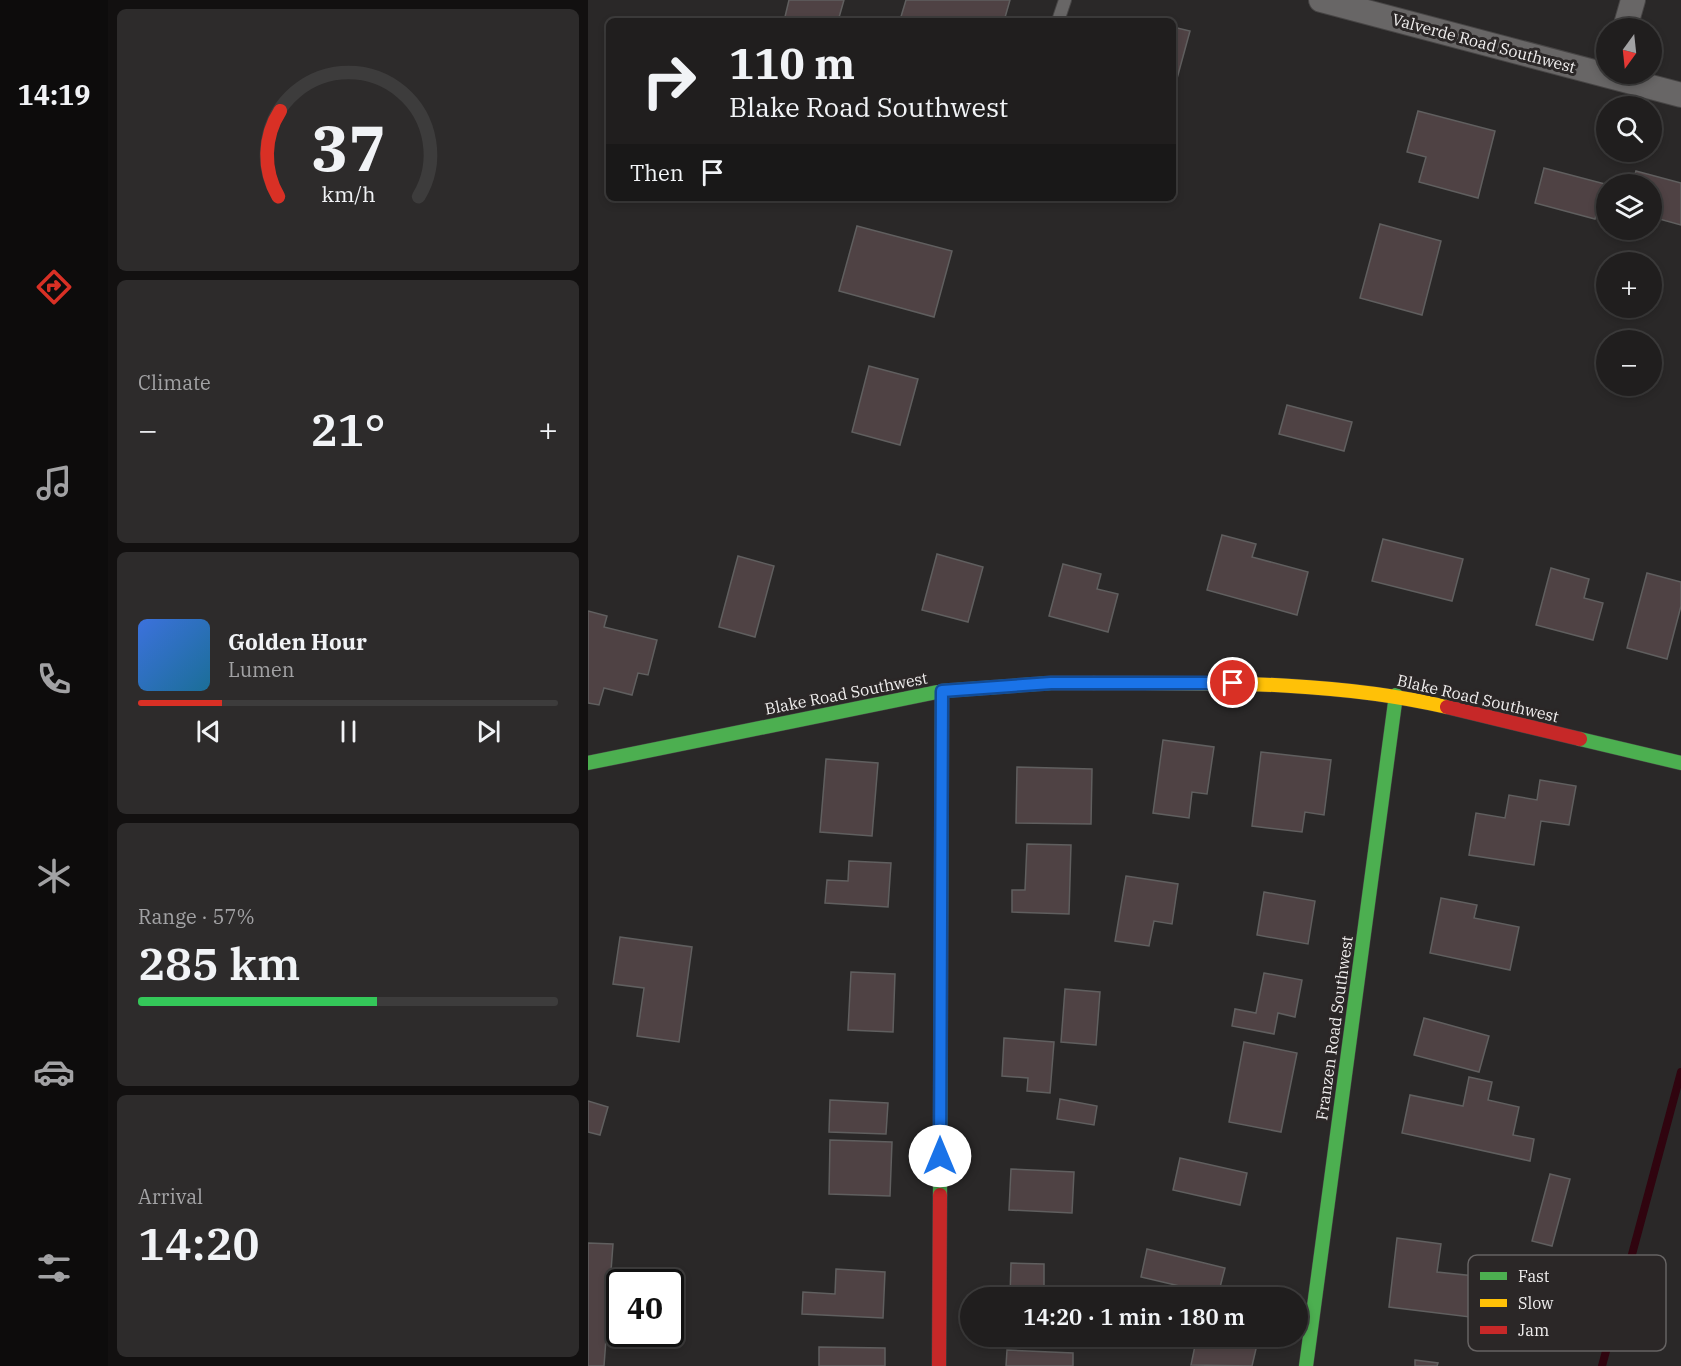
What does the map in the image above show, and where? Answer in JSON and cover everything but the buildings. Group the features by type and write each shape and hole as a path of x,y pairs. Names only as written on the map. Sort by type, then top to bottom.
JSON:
{"street":[{"name":"Valverde Road Southwest","path":"1321,0 1596,71"},
{"path":"1628,18 1633,0"},
{"name":"Valverde Road Southwest","path":"1643,84 1681,95"},
{"name":"Blake Road Southwest","path":"588,764 623,754 942,691 1051,683 1233,683 1396,695 1681,763"},
{"path":"939,1366 942,691"},
{"name":"Franzen Road Southwest","path":"1305,1366 1396,695"}],"lane":[{"path":"1059,18 1065,0"}],"waterway":[{"path":"1632,1255 1681,1072"},
{"path":"1602,1366 1606,1351"}],"traffic: fast":[{"path":"588,763 942,691 1051,683 1094,683"},
{"path":"940,1195 942,691"},
{"path":"1306,1366 1396,695"},
{"path":"1580,739 1681,763"}],"traffic: slow":[{"path":"1094,683 1227,683 1316,688 1404,698 1447,707"}],"traffic: jam":[{"path":"1447,707 1580,739"},
{"path":"939,1366 940,1195"}],"route":[{"path":"940,1156 942,691 1051,683 1233,683"}]}
